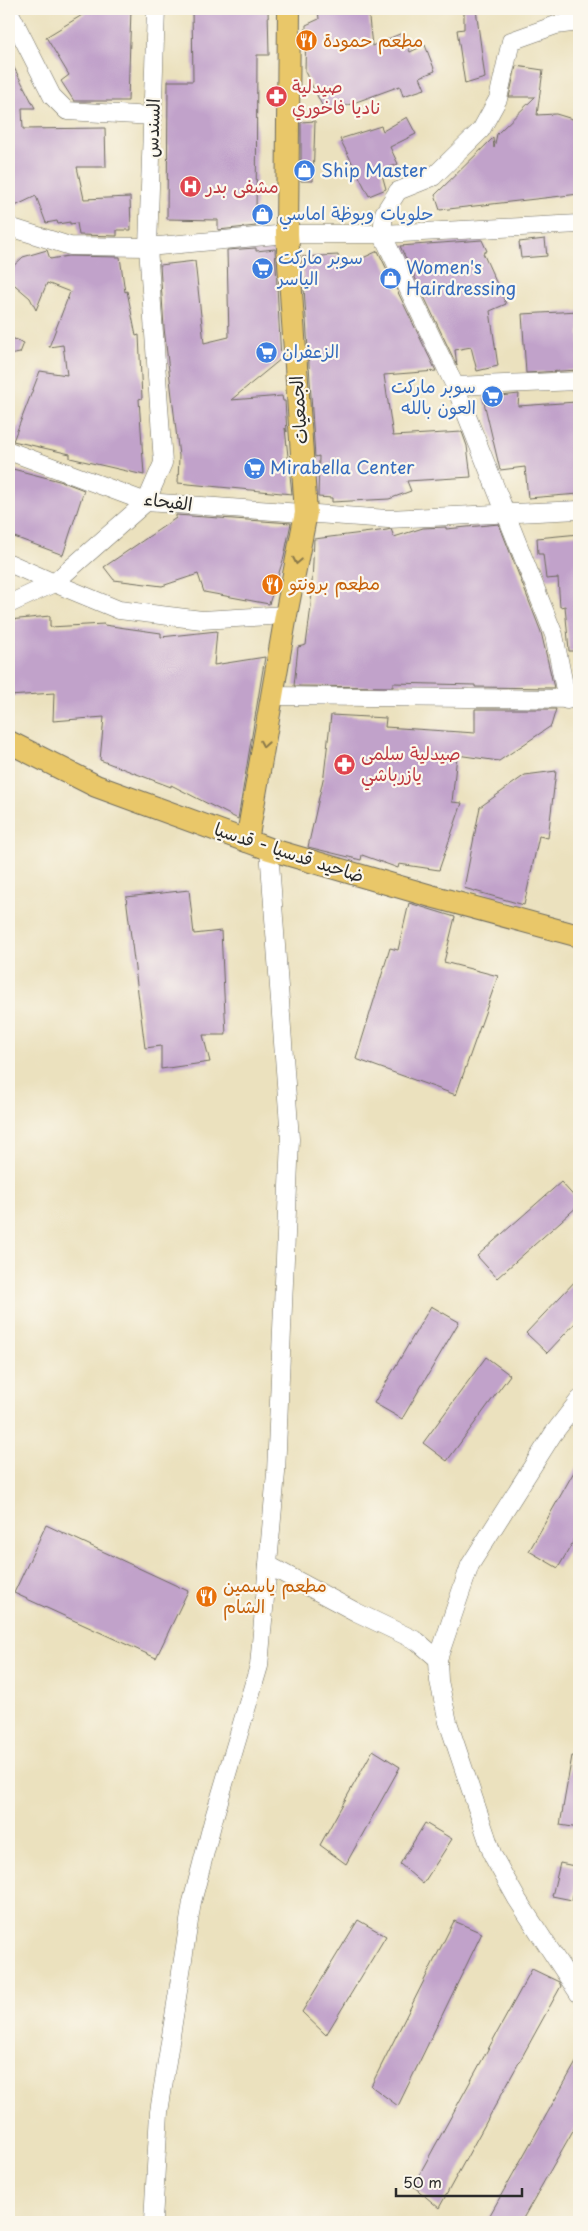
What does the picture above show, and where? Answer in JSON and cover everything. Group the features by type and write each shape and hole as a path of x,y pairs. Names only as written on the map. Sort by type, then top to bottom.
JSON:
{"main road":[{"path":"287,234 289,9"},
{"name":"الجمعيات","path":"247,841 306,513 287,234"},
{"name":"ضاحيد قدسيا - قدسيا","path":"9,742 96,786 269,849 579,936"}],"street":[{"name":"السندس","path":"146,502 163,463 148,247 156,9"},
{"path":"13,11 52,96 67,111 153,116"},
{"path":"272,696 573,700 554,635 455,386 382,234 384,213 398,191 433,177 481,130 498,99 511,41 556,25 579,22"},
{"path":"9,225 13,228 70,246 148,247 287,234 382,234 579,224"},
{"path":"455,386 579,381"},
{"name":"الفيحاء","path":"9,451 146,502 306,513"},
{"path":"9,604 54,583 146,502"},
{"path":"306,513 388,519 579,510"},
{"path":"9,563 119,610 202,620 286,616"},
{"path":"153,2222 159,2112 192,1902 213,1821 259,1666 276,1472 290,1139 269,849"},
{"path":"579,1400 553,1434 470,1565 438,1659 439,1681 448,1722 493,1856 517,1900 579,1994"},
{"path":"268,1565 356,1612 417,1641 438,1659"}],"building":[{"path":"92,9 131,9 128,101 74,101 61,81 69,75 46,37"},
{"path":"192,9 268,9 269,55 257,55 256,226 218,230 218,220 167,219 168,81 193,81"},
{"path":"318,9 368,9 372,46 402,33 410,52 425,45 435,71 420,77 425,89 403,96 400,86 326,113 305,72 306,25 319,19"},
{"path":"464,9 476,9 485,78 465,84 457,30 464,29"},
{"path":"9,58 35,108 22,108 23,129 105,128 106,167 77,167 84,199 130,197 131,230 117,230 117,236 79,235 77,223 58,224 57,221 46,223 36,196 13,207 9,199"},
{"path":"516,66 543,70 537,115 556,114 579,121 579,194 440,210 435,195 493,138 494,148 497,134 535,97 509,97"},
{"path":"407,117 416,134 390,147 398,164 381,171 386,189 369,196 340,139 381,126 383,131"},
{"path":"315,121 313,181 301,181 301,122"},
{"path":"545,239 547,256 521,258 519,242"},
{"path":"482,240 487,251 483,253 506,304 490,311 498,366 477,371 471,347 455,350 457,366 400,246"},
{"path":"256,248 256,251 275,249 281,359 231,400 282,396 283,401 285,401 287,432 285,428 292,494 178,483 179,456 164,328 160,265 195,261 204,343 229,337 227,250"},
{"path":"47,250 50,259 68,256 120,257 125,292 127,291 136,336 139,335 142,398 139,399 144,475 70,458 70,454 13,441 40,371 67,375 63,345 49,347 70,292 47,283 36,310 30,298 9,280 9,270 23,257"},
{"path":"378,251 436,371 384,375 393,436 462,432 467,446 471,477 407,481 411,491 389,499 332,502 332,498 318,497 319,456 315,457 302,257 338,255 341,268"},
{"path":"579,311 579,370 526,373 522,314"},
{"path":"9,337 24,343 20,353 9,355"},
{"path":"519,394 518,406 576,402 579,439 579,494 528,498 525,467 500,470 483,398"},
{"path":"9,468 63,482 84,490 63,555 9,535"},
{"path":"176,515 291,523 284,557 269,604 204,592 198,574 162,586 114,580 104,567 176,518"},
{"path":"499,524 541,632 554,688 393,683 393,687 294,686 298,647 306,645 311,606 314,539 391,529 394,537 423,528 446,527 446,529"},
{"path":"579,534 579,651 569,651 565,606 560,607 558,578 546,579 543,554 538,554 537,538"},
{"path":"50,616 50,627 104,624 161,633 161,637 217,631 214,665 265,657 238,819 171,785 171,787 100,760 104,717 53,721 54,693 9,696 9,620"},
{"path":"475,709 556,709 551,726 499,761 457,755 452,802 462,803 439,870 399,864 398,868 362,855 361,860 308,847 324,775 331,715 386,718 385,727 475,733"},
{"path":"556,771 548,838 539,836 524,905 464,888 480,807 525,775"},
{"path":"189,890 194,934 221,931 226,1035 203,1035 210,1062 161,1069 161,1046 145,1048 126,897"},
{"path":"409,903 455,917 444,962 498,976 456,1095 356,1059 390,948 398,950"},
{"path":"561,1182 579,1202 579,1205 497,1278 477,1256"},
{"path":"579,1277 579,1319 547,1353 526,1333"},
{"path":"431,1306 459,1322 402,1419 374,1403"},
{"path":"486,1357 510,1375 447,1461 423,1443"},
{"path":"579,1463 579,1532 558,1568 529,1551"},
{"path":"46,1525 188,1591 156,1658 14,1593"},
{"path":"373,1750 400,1767 346,1864 320,1845"},
{"path":"572,1756 579,1757 579,1828 560,1825"},
{"path":"425,1823 452,1839 423,1884 400,1864"},
{"path":"560,1863 579,1867 572,1900 552,1896"},
{"path":"358,1920 386,1936 326,2035 302,2012"},
{"path":"454,1921 482,1933 398,2106 371,2086"},
{"path":"532,1969 559,1982 561,1986 439,2208 413,2186"},
{"path":"579,2057 579,2120 521,2222 486,2222"}],"place":[{"name":"مطعم حمودة","path":"307,41"},
{"name":"صيدلية ناديا فاخوري","path":"276,97"},
{"name":"Ship Master","path":"305,171"},
{"name":"مشفى بدر","path":"190,187"},
{"name":"حلويات وبوظة اماسي","path":"263,214"},
{"name":"سوبر ماركت الياسر","path":"262,268"},
{"name":"Women's Hairdressing","path":"390,278"},
{"name":"الزعفران","path":"266,352"},
{"name":"سوبر ماركت العون بالله","path":"492,397"},
{"name":"Mirabella Center","path":"254,468"},
{"name":"مطعم برونتو","path":"273,584"},
{"name":"صيدلية سلمى يازرباشي","path":"345,764"},
{"name":"مطعم ياسمين الشام","path":"207,1596"}]}
